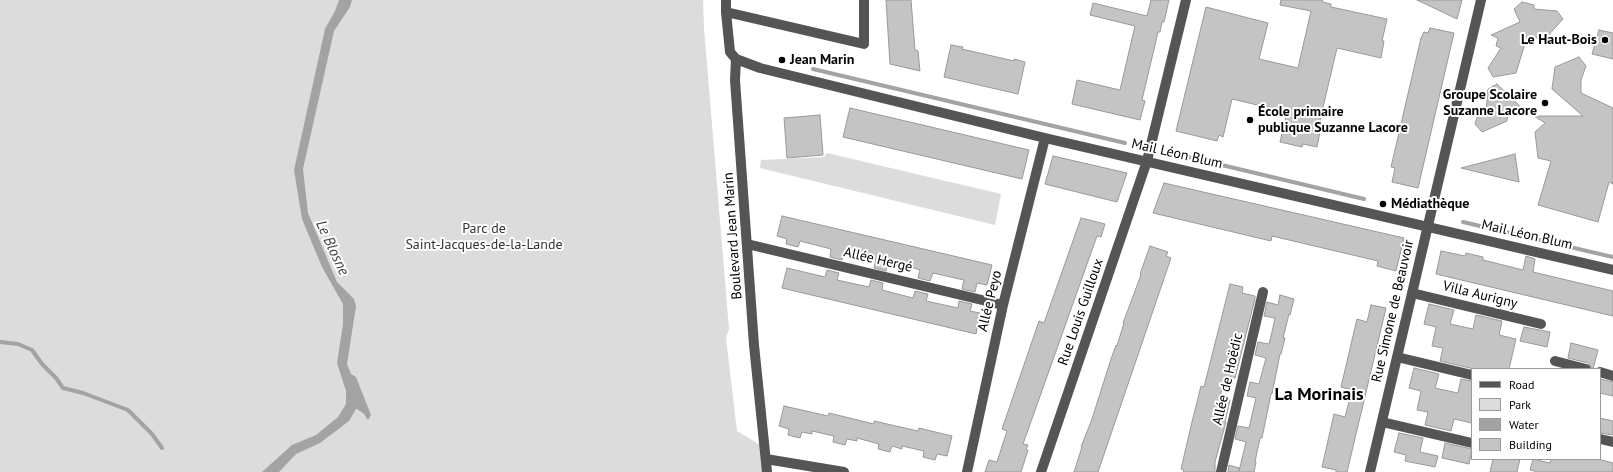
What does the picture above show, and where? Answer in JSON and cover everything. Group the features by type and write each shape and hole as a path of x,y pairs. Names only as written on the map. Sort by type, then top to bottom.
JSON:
{"street":[{"name":"Boulevard Jean Marin","path":"726,0 730,52 736,59 735,80 754,345 767,472"},
{"path":"726,12 864,44 864,0"},
{"name":"Rue Louis Guilloux","path":"1041,472 1147,161 1186,0"},
{"name":"Rue Simone de Beauvoir","path":"1370,472 1481,0"},
{"name":"Mail Léon Blum","path":"736,59 760,68 1046,138 1613,270"},
{"name":"Allée Peyo","path":"967,472 1003,305 1046,138"},
{"name":"Allée Hergé","path":"747,244 1003,305"},
{"name":"Allée de Hoëdic","path":"1221,472 1263,292"},
{"name":"Villa Aurigny","path":"1412,293 1541,324"},
{"path":"1397,357 1471,375"},
{"path":"1555,361 1582,368"},
{"path":"1601,372 1613,376"},
{"path":"1382,422 1471,443"},
{"path":"1601,439 1613,442"},
{"path":"766,459 844,472"}],"green space":[{"name":"Parc de Saint-Jacques-de-la-Lande","path":"0,0 703,0 704,28 729,329 726,338 737,431 765,448 767,472 0,472"},
{"path":"827,153 1001,194 995,225 760,168 761,160 824,157"}],"water":[{"path":"339,0 352,0 350,7 334,31 303,169 308,213 337,282 354,299 356,306 347,364 351,374 356,377 371,415 368,420 364,414 356,409 349,421 320,443 296,454 279,472 262,472 292,445 316,435 338,417 346,404 346,391 337,363 343,324 343,304 322,267 302,219 294,170 325,29"}],"building":[{"path":"886,0 911,0 915,50 918,51 920,71 890,64"},
{"path":"1151,0 1169,0 1164,22 1162,22 1160,32 1158,32 1142,100 1145,101 1140,120 1072,104 1077,80 1120,90 1135,26 1090,15 1093,3 1147,16"},
{"path":"1281,0 1323,0 1322,2 1331,4 1331,7 1387,19 1382,41 1384,41 1381,58 1337,48 1320,120 1322,122 1317,147 1303,144 1302,147 1280,142 1287,112 1232,99 1223,137 1219,135 1217,141 1176,131 1206,7 1268,23 1259,59 1298,68 1311,11 1280,5"},
{"path":"1417,0 1462,0 1457,19"},
{"path":"1522,2 1534,5 1534,9 1557,11 1563,19 1545,39 1527,37 1516,73 1493,77 1488,68 1501,48 1496,46 1498,38 1491,35 1520,22 1514,9"},
{"path":"1430,28 1454,33 1418,188 1392,182 1395,168 1391,167 1421,38 1424,32 1428,33"},
{"name":"Le Haut-Bois","path":"1599,30 1613,33 1613,59 1592,54"},
{"path":"951,45 1014,61 1014,59 1025,62 1018,94 944,77"},
{"path":"1579,57 1586,66 1581,80 1581,93 1613,108 1613,184 1609,182 1598,222 1538,205 1551,161 1538,158 1535,132 1545,123 1534,116 1583,116 1552,89 1555,67"},
{"path":"1497,84 1524,110 1509,107 1507,121 1482,132 1475,124 1479,111 1486,112 1488,89"},
{"path":"850,108 1029,150 1022,179 843,137"},
{"path":"820,115 823,155 787,158 784,118"},
{"path":"1515,154 1519,182 1461,168"},
{"path":"1053,156 1127,173 1117,202 1045,184"},
{"path":"1164,183 1404,238 1396,271 1377,266 1378,261 1272,236 1271,241 1153,213"},
{"path":"782,216 992,265 987,285 977,283 975,292 962,289 964,280 933,273 930,281 918,278 920,270 910,267 888,262 886,271 874,268 876,259 844,252 842,260 830,257 831,249 800,241 798,247 786,244 787,239 777,236"},
{"path":"1081,218 1105,224 1101,237 1097,236 1023,444 1028,445 1026,449 1028,450 1021,472 985,472 989,460 997,462 1007,431 1002,429 1039,321 1044,323"},
{"path":"1150,246 1168,252 1166,256 1171,258 1098,472 1074,472 1081,447 1092,419"},
{"path":"1441,251 1465,256 1466,253 1483,257 1483,260 1523,270 1526,256 1535,259 1533,272 1613,291 1613,316 1436,274"},
{"path":"787,268 825,277 827,270 839,273 837,280 869,287 871,280 883,283 882,290 913,298 915,291 928,294 926,301 958,308 959,301 972,304 970,311 980,313 976,334 782,288"},
{"path":"1230,284 1243,287 1242,293 1255,296 1255,299 1235,378 1225,376 1220,397 1230,400 1226,422 1215,462 1215,472 1183,472 1184,470 1181,469 1201,386 1204,387"},
{"path":"1280,295 1294,299 1283,338 1285,338 1280,354 1262,438 1260,438 1254,472 1228,472 1229,465 1239,468 1239,471 1246,442 1235,439 1238,426 1249,428 1256,398 1247,396 1250,382 1259,384 1266,358 1255,355 1258,342 1269,344 1272,332 1275,318 1264,316 1267,302 1278,305"},
{"path":"1429,304 1454,310 1450,324 1473,329 1476,315 1502,321 1499,335 1516,339 1509,368 1471,368 1440,361 1443,348 1432,346 1436,327 1424,324"},
{"path":"1371,305 1386,308 1347,472 1336,472 1336,470 1322,467 1334,414 1345,417 1352,390 1341,387 1357,319 1367,322"},
{"path":"1524,327 1550,332 1547,347 1520,341"},
{"path":"1571,343 1598,350 1593,368 1588,363 1568,358"},
{"path":"1414,368 1439,374 1435,388 1458,393 1461,379 1471,381 1471,423 1454,419 1451,431 1425,425 1428,412 1417,410 1421,391 1409,388"},
{"path":"1601,379 1613,382 1613,396 1601,393"},
{"path":"784,406 828,416 829,413 874,424 874,421 918,431 919,428 952,436 947,456 937,454 935,460 923,457 924,451 902,446 902,449 892,446 890,452 878,449 879,444 857,438 857,441 847,439 845,445 833,442 834,436 812,431 812,434 802,432 800,438 788,435 789,429 779,426"},
{"path":"1601,418 1613,421 1613,435 1601,433"},
{"path":"1399,433 1423,438 1420,452 1438,456 1435,467 1405,461 1406,455 1394,452"},
{"path":"1445,443 1471,449 1469,464 1442,458"},
{"path":"1493,460 1520,460 1517,472 1490,472"},
{"path":"1533,460 1550,463 1551,460 1601,460 1613,463 1613,472 1538,472 1530,470"}],"waterway":[{"path":"813,69 1125,143"},
{"path":"1184,156 1364,199"},
{"path":"1463,222 1613,257"},
{"path":"0,342 18,344 32,350 63,388 83,393 128,410 152,434 162,448"}],"place":[{"name":"Le Haut-Bois","path":"1605,40"},
{"name":"Jean Marin","path":"782,60"},
{"name":"Groupe Scolaire Suzanne Lacore","path":"1545,103"},
{"name":"École primaire publique Suzanne Lacore","path":"1250,120"},
{"name":"Médiathèque","path":"1383,204"}],"district":[{"name":"La Morinais","path":"1319,395"}],"water label":[{"name":"Le Blosne","path":"332,248"}]}
